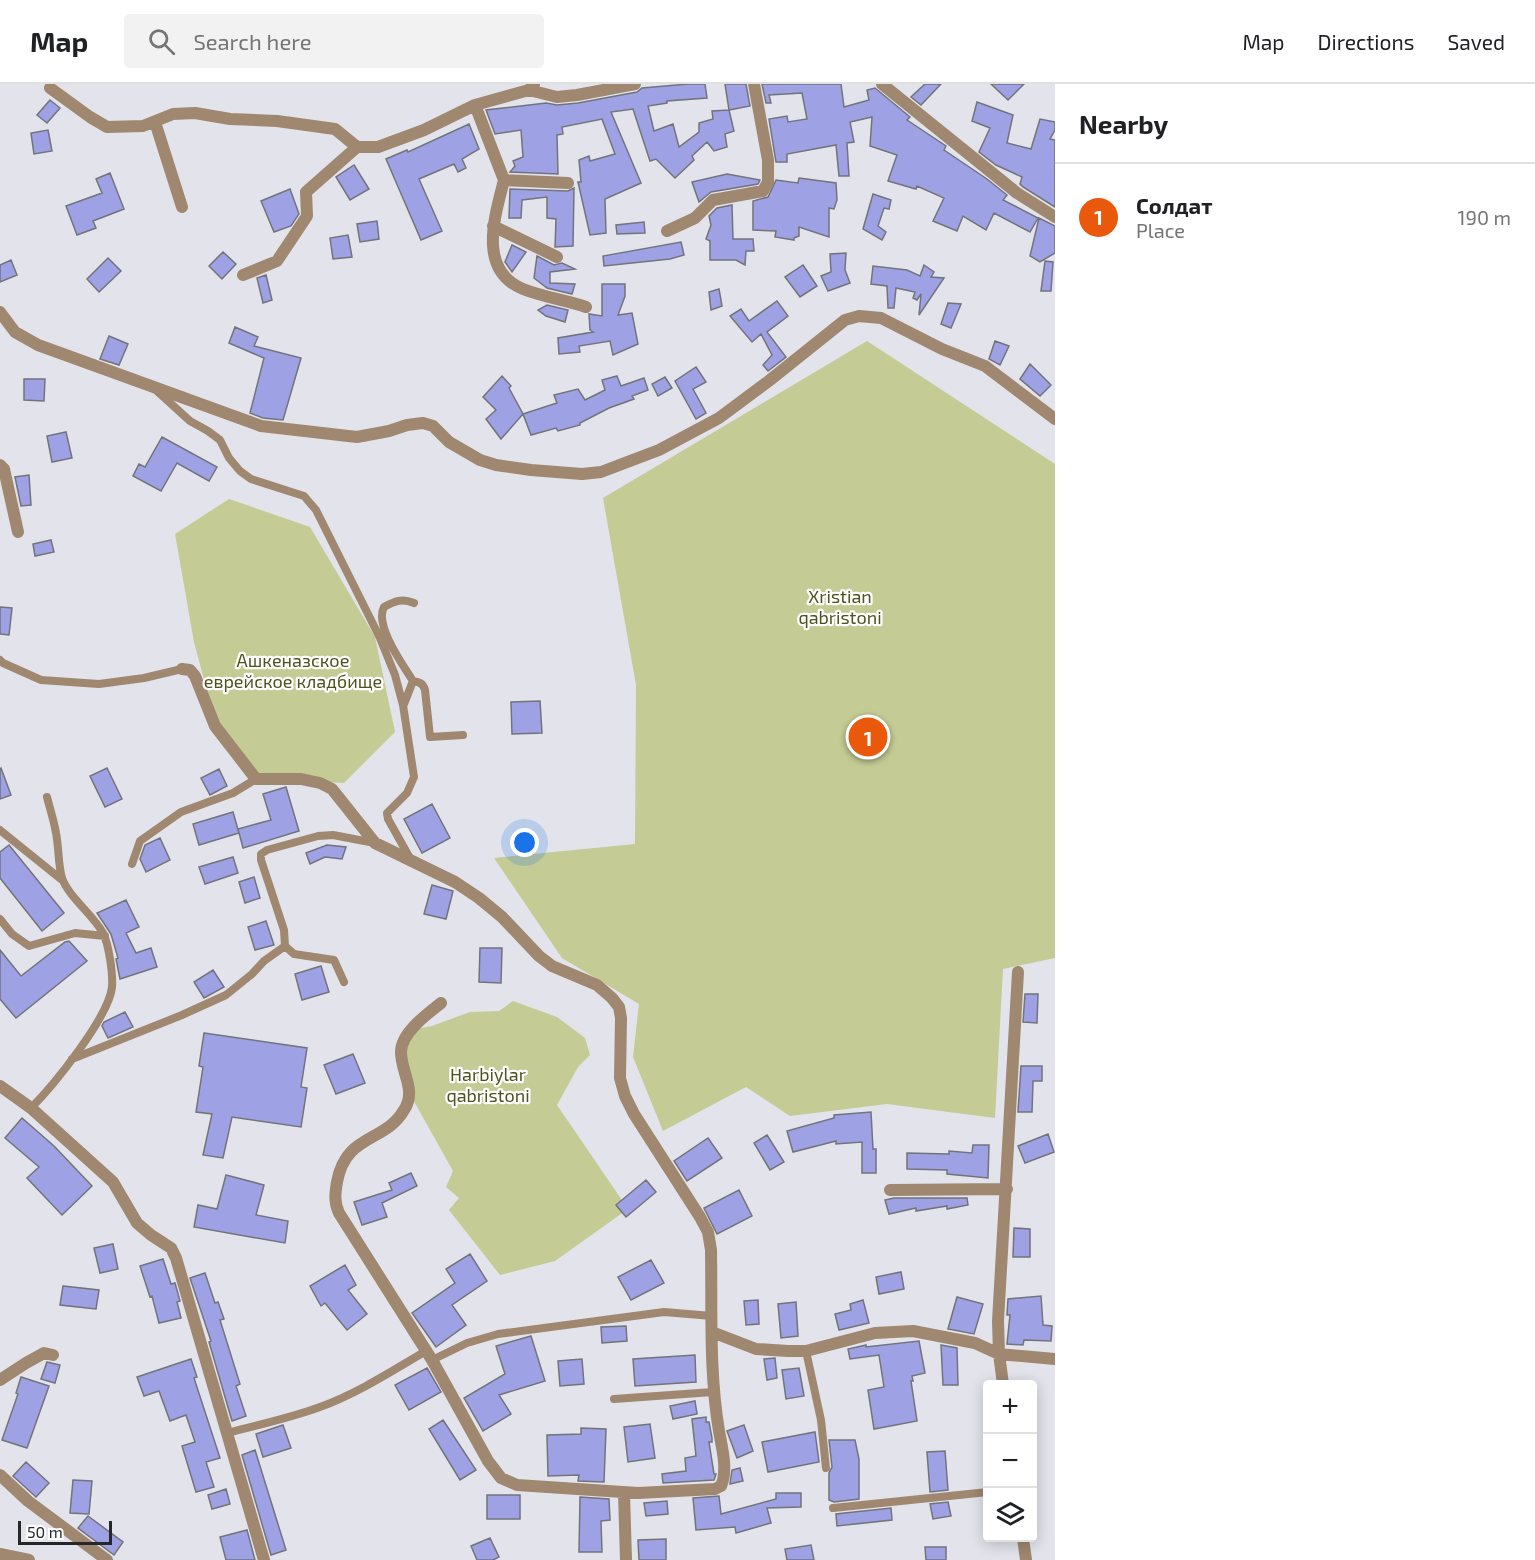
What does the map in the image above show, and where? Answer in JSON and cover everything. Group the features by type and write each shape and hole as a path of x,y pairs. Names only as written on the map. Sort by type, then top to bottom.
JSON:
{"street":[{"path":"50,88 107,127 143,126 173,114 195,113 230,119 277,121 335,129 357,147 378,147 424,130 475,105 531,87 557,97 634,84"},
{"path":"667,231 694,218 713,200 763,191 768,182 768,160 754,84"},
{"path":"882,84 1017,193 1055,217"},
{"path":"475,105 504,180 493,226 492,247 497,264 507,279 522,289 586,307"},
{"path":"155,122 182,207"},
{"path":"243,275 277,261 308,216 306,192 357,147"},
{"path":"504,180 568,183"},
{"path":"493,226 557,257"},
{"path":"0,312 15,332 38,345 261,426 357,437 423,423 433,426 449,442 472,457 496,465 571,473 601,472 659,450 719,418 845,320 859,316 870,316 892,323 942,349 985,366 1055,419"},
{"path":"0,465 4,469 18,532"},
{"path":"182,669 190,670 195,676 215,726 256,779 301,779 320,783 332,789 375,843 455,882 479,898 502,917 538,956 552,966 597,986 619,1007 621,1018 620,1078 625,1096 708,1232 711,1250 713,1392 724,1459 721,1486 715,1489 624,1493 517,1485 501,1478 488,1461 429,1355 339,1213 335,1204 335,1196 340,1167 351,1151 395,1121 404,1110 410,1089 401,1052 403,1042 415,1024 441,1003"},
{"path":"1002,1380 998,1321 1018,972"},
{"path":"0,1086 31,1108 113,1182 137,1223 150,1235 171,1248 177,1258 264,1560"},
{"path":"890,1190 1006,1189"},
{"path":"712,1332 756,1349 806,1351 875,1333 913,1331 975,1342 999,1354 1055,1359"},
{"path":"0,1380 44,1353 53,1355"},
{"path":"0,1476 28,1501 107,1560"},
{"path":"624,1493 626,1560"},
{"path":"1024,1542 1026,1560"},
{"path":"0,1554 29,1560"}],"lane":[{"path":"149,384 190,421 220,440 229,458 240,471 251,479 304,496 316,510 380,638 395,675 403,705 414,777 407,793 387,813 388,819 412,861"},
{"path":"414,603 407,600 396,600 384,607 381,619 394,652 413,681 423,685 430,737 463,735"},
{"path":"0,660 41,680 99,684 144,678 182,669"},
{"path":"403,705 413,681"},
{"path":"132,864 140,841 181,812 233,792 256,779"},
{"path":"47,797 56,832 62,880"},
{"path":"0,830 62,880 95,920 105,936 111,968 112,988 105,1008 72,1059 31,1108"},
{"path":"344,982 334,960 294,954 285,946 284,930 261,854 267,850 318,836 339,836 375,843"},
{"path":"0,919 12,934 29,946 75,933 105,936"},
{"path":"72,1059 226,995 264,961 285,946"},
{"path":"227,1432 268,1423 319,1407 429,1355 498,1334 664,1312 712,1316"},
{"path":"806,1351 821,1420 826,1468"},
{"path":"614,1400 713,1392"},
{"path":"833,1508 983,1491"}],"green space":[{"name":"Xristian qabristoni","path":"867,341 1055,464 1055,958 1003,969 995,1118 887,1104 790,1116 746,1087 663,1131 633,1057 639,1004 562,958 494,858 635,844 636,685 603,498"},
{"name":"Ашкеназское еврейское кладбище","path":"229,499 310,527 375,637 395,732 344,783 258,779 218,732 194,642 175,534"},
{"name":"Harbiylar qabristoni","path":"513,1001 557,1017 585,1038 590,1055 578,1067 557,1105 628,1209 555,1261 500,1275 449,1210 459,1198 446,1187 453,1171 406,1087 396,1048 409,1030 432,1026 470,1012 499,1011"}],"building":[{"path":"705,84 707,98 667,101 667,103 648,106 654,131 673,124 679,147 699,132 699,123 713,119 712,111 729,110 734,131 725,134 727,147 714,151 707,142 692,156 694,160 675,178 656,159 650,161 633,109 611,112 641,183 605,199 606,233 590,235 578,182 581,182 579,160 589,156 590,161 615,154 602,119 562,127 563,134 557,135 558,174 510,172 515,166 513,161 523,157 521,130 495,134 486,110 546,103 557,105 578,103 637,92 642,88"},
{"path":"725,84 746,84 750,106 729,110"},
{"path":"762,84 841,84 844,107 869,100 867,90 875,88 910,117 907,120 946,146 944,150 1007,195 1003,200 1038,218 1030,232 994,213 986,230 963,216 957,231 933,221 944,198 917,186 916,189 888,181 897,155 870,146 872,117 850,122 854,142 847,143 849,176 839,176 836,145 787,154 787,162 776,162 769,119 787,116 788,122 807,119 802,93 769,95 771,103 766,103"},
{"path":"925,84 941,84 921,105 911,97"},
{"path":"991,84 1024,84 1008,100"},
{"path":"50,100 60,108 47,123 37,115"},
{"path":"977,102 1013,115 1007,143 1031,149 1040,119 1055,122 1055,130 1050,139 1055,140 1055,207 1023,187 1020,184 1022,177 996,165 979,152 990,128 972,121"},
{"path":"469,124 479,149 462,159 466,168 458,172 454,164 419,179 442,231 421,240 386,159 407,150 408,152"},
{"path":"48,130 52,151 34,154 31,133"},
{"path":"354,165 369,189 350,200 336,177"},
{"path":"110,173 124,209 93,221 96,228 77,235 66,206 102,193 96,179"},
{"path":"727,174 760,180 758,184 711,192 699,202 692,182"},
{"path":"799,178 836,183 837,200 834,209 829,208 829,237 799,227 799,236 794,240 775,237 776,231 753,230 753,201 768,197 776,180 798,183"},
{"path":"574,188 573,246 555,247 556,219 547,218 547,197 522,200 521,218 509,218 510,189 568,191"},
{"path":"290,189 299,214 291,226 274,232 261,201"},
{"path":"873,194 891,200 889,209 884,208 878,226 886,232 882,240 863,229"},
{"path":"732,205 733,239 753,239 754,251 746,251 745,265 736,260 710,260 710,241 706,239 711,225 709,216 717,208"},
{"path":"1039,218 1055,226 1055,253 1040,262 1030,256"},
{"path":"377,221 379,239 360,242 357,224"},
{"path":"644,222 645,233 617,234 616,225"},
{"path":"348,235 352,257 333,259 330,238"},
{"path":"681,242 684,255 670,259 604,266 603,256"},
{"path":"512,245 526,252 512,272 505,262"},
{"path":"223,252 236,264 222,279 209,266"},
{"path":"846,253 845,270 850,283 828,291 821,276 831,272 830,254"},
{"path":"537,256 554,265 562,263 575,269 550,272 550,283 575,284 572,294 547,288 534,278"},
{"path":"108,258 121,271 99,292 87,279"},
{"path":"11,260 17,275 0,282 0,265"},
{"path":"1045,261 1053,262 1051,291 1041,291"},
{"path":"803,265 817,286 800,297 785,277"},
{"path":"924,265 934,272 931,277 944,278 919,315 921,294 917,300 913,298 915,292 896,288 894,308 888,308 887,286 871,284 873,266 907,270 920,276"},
{"path":"266,275 272,300 263,303 257,278"},
{"path":"602,284 625,284 625,296 618,315 632,313 638,344 613,355 610,341 579,346 580,352 559,354 558,338 593,332 590,330 589,314 602,316"},
{"path":"719,289 722,306 711,310 709,292"},
{"path":"777,301 788,316 767,332 786,357 768,371 763,365 772,355 761,334 752,342 730,316 741,309 749,321"},
{"path":"948,303 961,304 951,328 941,324"},
{"path":"547,305 568,310 565,322 546,316 538,310"},
{"path":"235,327 258,337 254,346 301,358 283,420 263,418 250,413 264,358 229,343"},
{"path":"109,336 128,344 119,365 100,359"},
{"path":"995,341 1009,346 1000,365 989,359"},
{"path":"1030,364 1051,385 1040,396 1020,379"},
{"path":"696,367 706,382 693,389 706,413 696,419 675,381"},
{"path":"502,376 511,386 509,388 523,414 501,439 486,419 496,410 483,397"},
{"path":"617,376 621,386 644,378 648,390 632,396 634,399 609,408 580,425 558,431 556,428 531,435 523,414 557,403 554,395 578,389 585,400 605,390 602,380"},
{"path":"665,377 672,388 658,396 652,384"},
{"path":"24,379 45,379 44,401 24,400"},
{"path":"66,432 72,458 52,462 47,436"},
{"path":"162,437 217,467 209,481 177,463 161,491 133,476 139,464 145,467"},
{"path":"29,475 31,505 21,506 15,477"},
{"path":"51,540 54,552 35,556 33,544"},
{"path":"0,607 12,608 9,635 0,634"},
{"path":"540,701 542,733 512,734 511,702"},
{"path":"107,768 122,799 105,807 90,776"},
{"path":"0,769 11,795 0,799"},
{"path":"219,769 227,786 210,795 201,778"},
{"path":"286,787 299,831 243,848 238,829 271,820 263,794"},
{"path":"432,804 450,838 422,853 404,819"},
{"path":"233,812 239,833 199,845 193,824"},
{"path":"160,838 170,860 146,872 140,859 145,845"},
{"path":"9,845 64,913 42,931 0,878 0,852"},
{"path":"327,845 346,847 342,859 325,857 310,864 306,853"},
{"path":"233,857 238,873 205,884 199,867"},
{"path":"254,877 260,898 245,903 239,882"},
{"path":"432,885 453,891 446,919 424,914"},
{"path":"126,900 139,927 126,933 136,953 151,948 157,967 120,979 116,959 118,958 111,934 97,913"},
{"path":"266,921 274,945 255,950 248,927"},
{"path":"69,941 87,961 16,1018 0,999 0,950 21,976"},
{"path":"480,948 502,948 501,983 479,982"},
{"path":"321,966 329,992 302,1000 295,974"},
{"path":"213,970 224,987 204,998 194,982"},
{"path":"1025,994 1038,994 1037,1023 1023,1022"},
{"path":"125,1012 133,1027 108,1038 102,1026 104,1022"},
{"path":"204,1033 307,1048 301,1087 307,1088 301,1127 232,1117 223,1158 203,1155 212,1114 196,1112 203,1067 199,1066"},
{"path":"353,1054 365,1083 336,1094 324,1065"},
{"path":"1021,1066 1042,1066 1042,1081 1033,1081 1032,1112 1018,1112"},
{"path":"871,1112 873,1149 876,1149 876,1173 862,1173 862,1142 836,1144 836,1141 793,1152 787,1131 834,1118 834,1115"},
{"path":"22,1118 54,1146 92,1186 62,1215 27,1178 39,1167 5,1138"},
{"path":"1048,1134 1054,1152 1025,1163 1018,1146"},
{"path":"767,1135 784,1162 770,1170 754,1143"},
{"path":"708,1138 722,1158 687,1181 674,1161"},
{"path":"973,1145 989,1145 988,1178 947,1174 947,1170 907,1169 907,1153 949,1154 949,1151 972,1153"},
{"path":"411,1173 417,1186 382,1203 387,1217 362,1225 354,1202 392,1190 389,1183"},
{"path":"226,1175 264,1185 256,1215 288,1221 285,1243 194,1227 198,1205 217,1209"},
{"path":"646,1180 656,1192 626,1217 616,1205"},
{"path":"739,1190 752,1216 717,1234 704,1208"},
{"path":"967,1198 968,1205 916,1211 916,1208 889,1214 885,1200"},
{"path":"1014,1228 1030,1229 1030,1257 1013,1257"},
{"path":"113,1244 118,1269 100,1273 94,1248"},
{"path":"470,1254 487,1281 452,1305 466,1325 436,1347 412,1313 455,1283 446,1269"},
{"path":"163,1259 171,1284 175,1283 180,1301 177,1302 181,1318 159,1323 152,1296 150,1297 140,1266"},
{"path":"651,1260 664,1283 631,1300 618,1277"},
{"path":"345,1265 356,1285 348,1290 367,1314 347,1330 325,1303 321,1306 310,1286"},
{"path":"901,1272 904,1289 879,1294 876,1277"},
{"path":"205,1273 215,1303 218,1302 224,1319 220,1320 240,1384 236,1386 246,1416 232,1421 209,1342 211,1341 190,1278"},
{"path":"63,1286 99,1290 96,1309 60,1305"},
{"path":"1041,1296 1043,1325 1052,1326 1051,1341 1024,1340 1023,1345 1007,1344 1010,1315 1007,1315 1008,1299"},
{"path":"957,1297 983,1304 974,1334 948,1329"},
{"path":"758,1300 759,1324 746,1325 744,1301"},
{"path":"863,1300 869,1323 839,1330 835,1314 851,1310 850,1304"},
{"path":"796,1302 798,1336 781,1338 778,1304"},
{"path":"626,1326 627,1341 602,1343 601,1327"},
{"path":"531,1336 545,1381 499,1395 511,1414 483,1431 464,1398 505,1374 496,1346"},
{"path":"919,1341 925,1373 912,1376 913,1381 911,1381 917,1421 874,1429 868,1390 884,1387 879,1355 850,1359 848,1349 866,1345 866,1347"},
{"path":"941,1345 957,1348 958,1385 943,1385"},
{"path":"695,1355 696,1382 635,1386 633,1359"},
{"path":"775,1358 777,1378 767,1380 764,1359"},
{"path":"191,1359 197,1377 194,1378 220,1458 206,1462 214,1487 196,1492 182,1446 195,1442 186,1415 170,1421 159,1391 144,1396 137,1377"},
{"path":"582,1359 584,1384 560,1386 558,1361"},
{"path":"47,1362 60,1365 55,1383 41,1379"},
{"path":"427,1368 441,1392 409,1410 395,1385"},
{"path":"799,1368 804,1396 786,1399 782,1370"},
{"path":"21,1377 49,1386 27,1448 2,1440 18,1394 16,1393"},
{"path":"695,1401 697,1414 673,1419 670,1406"},
{"path":"706,1417 712,1438 712,1442 709,1442 714,1474 716,1474 714,1480 663,1483 662,1474 686,1471 685,1458 696,1456 692,1419"},
{"path":"443,1420 476,1470 460,1480 429,1429"},
{"path":"650,1424 655,1458 628,1462 624,1427"},
{"path":"283,1425 291,1448 263,1457 256,1434"},
{"path":"744,1425 753,1451 737,1458 727,1431"},
{"path":"581,1428 606,1429 604,1482 578,1481 579,1475 548,1476 547,1435 581,1434"},
{"path":"815,1432 819,1462 768,1472 762,1442"},
{"path":"829,1440 855,1440 859,1459 859,1499 834,1502 829,1500 829,1473 832,1467"},
{"path":"255,1450 286,1550 271,1555 242,1455"},
{"path":"945,1451 948,1490 930,1492 927,1452"},
{"path":"26,1462 49,1483 36,1497 13,1476"},
{"path":"740,1468 743,1481 730,1484 732,1470"},
{"path":"73,1480 92,1481 89,1514 70,1513"},
{"path":"226,1489 230,1504 212,1509 208,1495"},
{"path":"776,1493 801,1493 801,1507 767,1508 771,1523 736,1533 735,1527 696,1530 693,1498 719,1496 721,1514 776,1499"},
{"path":"487,1495 520,1495 520,1519 487,1519"},
{"path":"580,1497 609,1499 610,1520 601,1521 602,1552 579,1552"},
{"path":"667,1501 668,1514 646,1516 644,1503"},
{"path":"948,1502 951,1516 933,1519 930,1504"},
{"path":"891,1508 892,1520 837,1526 836,1514"},
{"path":"88,1516 123,1542 114,1555 78,1528"},
{"path":"247,1530 255,1560 226,1560 220,1537"},
{"path":"490,1538 499,1557 493,1560 477,1560 471,1546"},
{"path":"666,1539 666,1560 639,1560 638,1540"},
{"path":"811,1545 814,1560 787,1560 785,1549"},
{"path":"925,1547 946,1547 946,1560 926,1560"}],"place":[{"name":"Солдат","path":"868,737"}]}
